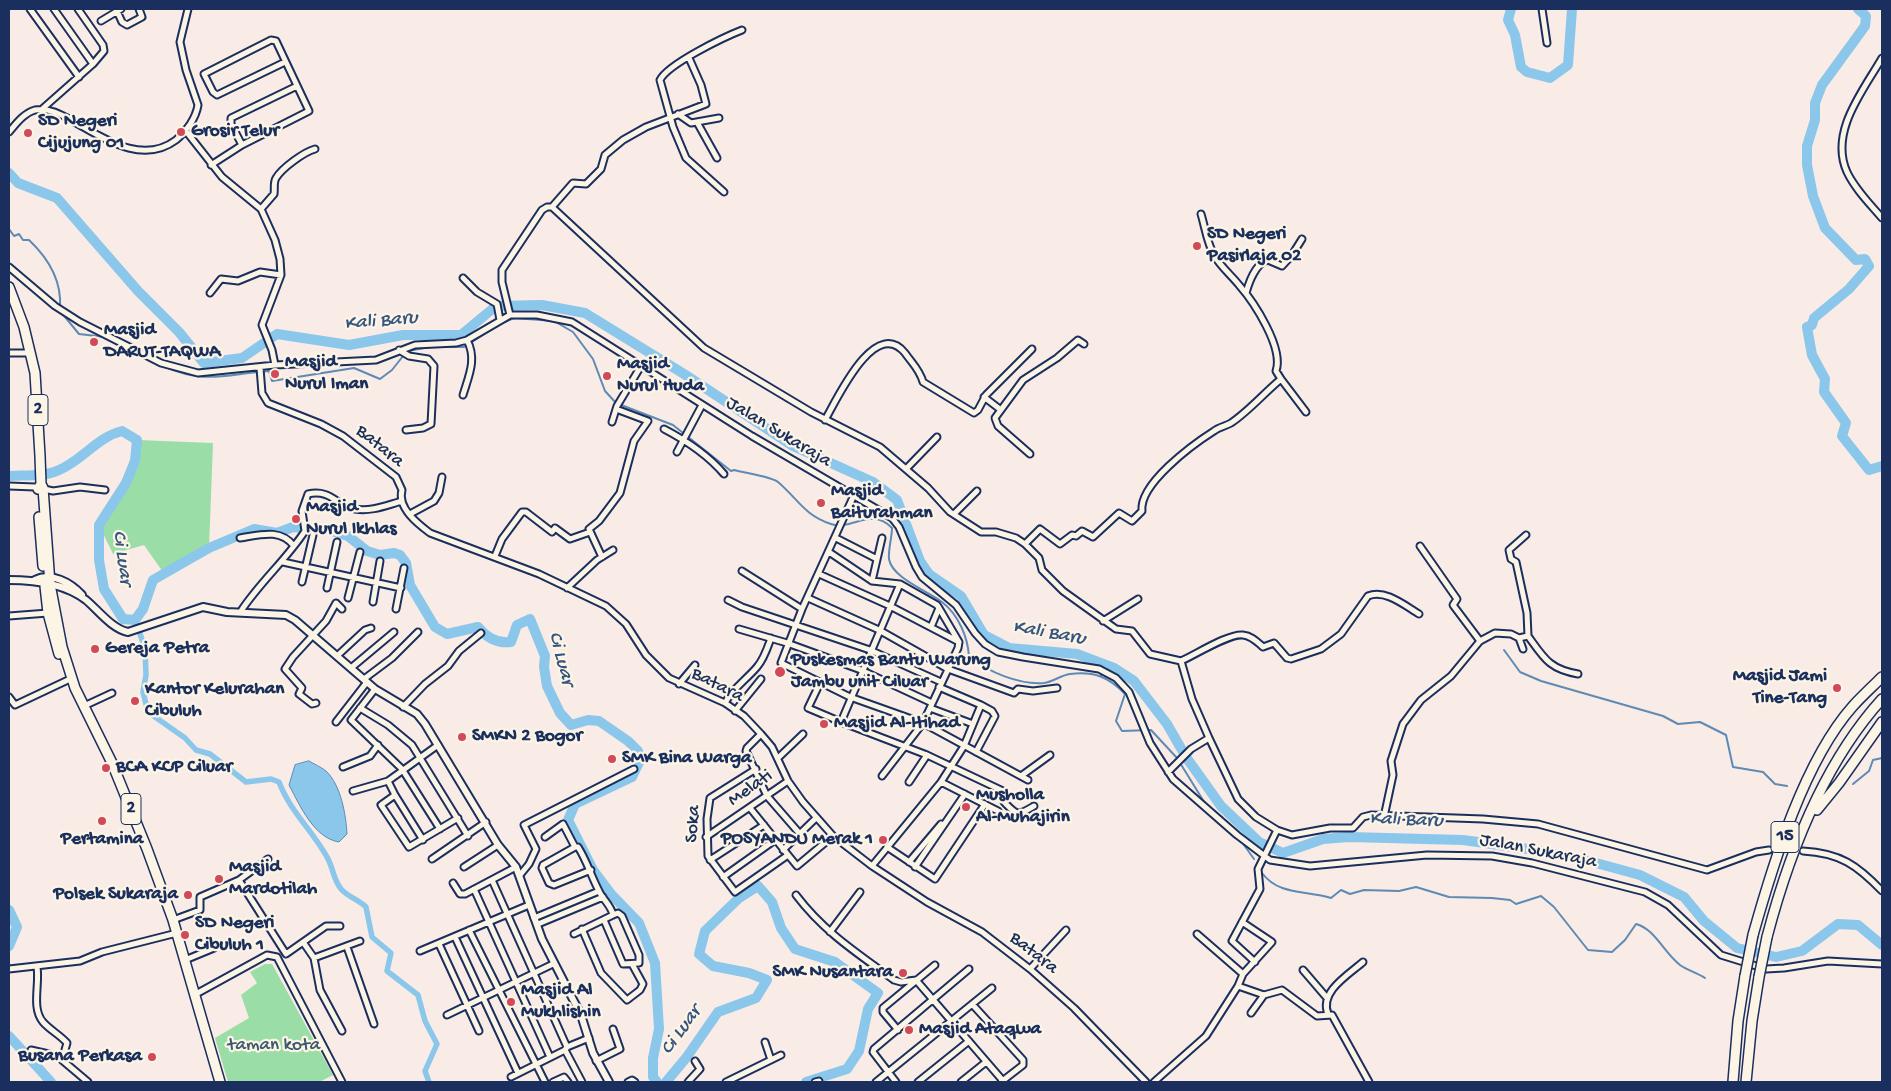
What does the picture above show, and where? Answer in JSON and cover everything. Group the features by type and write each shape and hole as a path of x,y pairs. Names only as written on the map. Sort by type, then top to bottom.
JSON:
{"highway":[{"name":"2","path":"9,287 31,353 38,398 48,614 55,645 68,680 75,688"},
{"name":"2","path":"47,580 62,647 75,688 112,763 173,920 220,1082"},
{"name":"15","path":"1732,1082 1738,1021 1746,976 1754,935 1773,869 1812,771 1827,742 1852,707 1882,677"},
{"name":"15","path":"1746,1082 1752,1021 1759,977 1786,874 1824,785 1882,699"},
{"path":"1808,820 1839,783 1882,722"}],"street":[{"path":"30,9 79,77"},
{"path":"54,9 93,64"},
{"path":"41,110 103,53 104,48 78,9"},
{"path":"101,21 118,9 122,22 127,25 142,17 139,9"},
{"path":"9,132 23,117 34,110 41,110 57,113 139,152 158,150 174,141 185,130 198,105 186,70 180,42 188,9"},
{"path":"1542,9 1547,43"},
{"path":"724,192 686,158 673,127 672,116 660,80 670,68 704,48 742,30"},
{"path":"211,165 242,145 308,113 309,109 276,41 271,40 207,71 204,76 213,92 218,95 285,62"},
{"path":"552,207 573,184 584,185 599,172 604,156 619,143 646,127 706,104 701,85 689,58"},
{"path":"1882,58 1850,113 1845,129 1843,146 1847,172 1882,218"},
{"path":"242,145 231,124 232,118 297,86"},
{"path":"678,114 686,122 698,124 719,118"},
{"path":"698,124 717,158"},
{"path":"185,130 222,177 261,209 275,240 280,259 281,275 262,325 272,350 275,365"},
{"path":"261,209 274,194 274,183 278,175 304,153 315,150"},
{"path":"510,312 501,276 502,270 542,210 547,206 552,207 704,348 825,420 880,447 954,514 981,532 996,532 1016,538 1025,544 1039,558 1042,570 1063,591 1116,629 1132,631 1150,654 1181,661 1241,634 1254,638 1263,647 1274,643 1287,658 1291,659 1311,653 1335,639 1368,596 1375,593 1391,597 1419,614"},
{"path":"1201,214 1214,256 1246,294 1272,340 1278,358 1277,372 1281,380 1306,412"},
{"path":"1246,294 1250,281 1263,262 1268,260 1282,266 1292,256 1302,239"},
{"name":"Jalan Sukaraja","path":"9,267 66,313 161,363 198,373 260,371 275,365 376,360 415,345 468,341 510,312 572,322 702,405 892,518 899,527 922,577 956,605 985,644 998,652 1079,664 1101,670 1116,678 1129,692 1146,737 1168,772 1205,807 1264,856 1285,864 1310,866 1427,855 1492,856 1532,863 1645,892 1668,905 1721,954 1766,969 1828,961 1882,964"},
{"path":"210,294 221,279 238,281 260,272 281,275"},
{"path":"463,278 476,292 497,304 500,320"},
{"path":"1030,454 996,422 1000,410 1028,376 1057,358 1078,340 1084,344"},
{"path":"463,395 472,363 472,349 468,341"},
{"path":"825,420 861,360 880,345 891,344 900,347 920,372 923,382 973,413 978,410 984,397 1032,349"},
{"path":"400,351 410,356 428,359 434,366 432,416 428,426 406,430"},
{"path":"9,353 31,353"},
{"path":"612,422 617,405 641,366"},
{"name":"Batara","path":"260,371 262,393 268,403 325,426 356,446 396,477 402,490 402,501 415,522 430,533 464,547 494,556 567,588 612,611 626,624 646,655 669,678 725,703 761,734 778,758 788,781 816,818 833,836 872,866 927,902 982,932 1030,969 1074,1008 1146,1082"},
{"path":"1025,544 1040,529 1060,544 1072,535 1076,536 1082,531 1093,537 1118,513 1132,521 1142,511 1141,501 1154,482 1188,450 1216,430 1232,422 1281,380"},
{"path":"984,397 1000,410"},
{"path":"494,556 502,539 522,512 526,512 552,532 555,528 570,539 589,530 599,522 620,493 634,441 648,421 617,405"},
{"path":"677,452 702,405"},
{"path":"664,429 685,436 724,474"},
{"path":"906,469 937,436"},
{"path":"410,514 434,501 439,493 442,477"},
{"path":"9,486 41,486 53,491 80,487 105,490"},
{"path":"954,514 977,491"},
{"path":"241,611 251,596 283,562 304,531 305,524 302,511 309,493 328,494 355,509 367,510 402,501"},
{"path":"854,495 802,609 781,663 850,697 922,723 1028,780"},
{"path":"589,530 602,557"},
{"path":"240,538 273,533 286,538 294,546"},
{"path":"302,582 313,535"},
{"path":"1526,535 1509,550 1511,559 1516,562 1522,588 1527,613 1528,636 1549,664 1562,671 1578,674"},
{"path":"836,538 877,559"},
{"path":"872,581 882,538"},
{"path":"327,588 337,542"},
{"path":"1420,546 1457,599 1453,605 1480,641"},
{"path":"567,588 602,557 613,550"},
{"path":"348,598 360,552"},
{"path":"829,552 872,581 900,584 940,608 959,642"},
{"path":"373,602 380,561"},
{"path":"283,562 401,588"},
{"path":"396,609 404,568"},
{"path":"742,571 802,609"},
{"path":"819,574 890,606 959,642"},
{"path":"9,580 47,580 83,597 118,628 128,632 202,607 227,612 241,611 286,615 295,620 375,689 417,714 486,822 498,845 516,867 553,964 581,1015 596,1061 609,1082"},
{"path":"841,722 870,650 900,584"},
{"path":"808,598 879,630 948,669 1014,693 1018,689 1033,691 1057,688"},
{"path":"1103,621 1138,599"},
{"path":"728,600 742,607 870,650 992,711 994,716 976,752"},
{"path":"316,703 312,704 299,694 302,688 285,669 293,657 326,622 336,603 342,609"},
{"path":"931,628 940,608"},
{"path":"9,616 48,614"},
{"path":"337,656 365,630 371,628"},
{"path":"739,629 788,643 862,670 931,706 973,724"},
{"path":"352,668 394,632"},
{"path":"336,722 366,681 418,632"},
{"path":"403,707 424,684 448,666 458,651 481,633"},
{"path":"1384,817 1393,775 1391,761 1403,724 1421,700 1451,676 1480,641 1495,633 1511,634 1519,638 1528,636"},
{"path":"725,703 731,692 758,666 765,656 771,638"},
{"path":"1519,638 1523,649"},
{"path":"882,776 922,723 959,642"},
{"path":"1181,661 1192,700 1238,799 1256,817 1277,830 1292,835 1330,828 1353,828 1363,817 1371,815 1384,817 1484,818 1538,824 1707,870 1756,852 1769,850"},
{"path":"680,684 695,665"},
{"path":"735,711 761,679"},
{"path":"9,697 15,705 68,680"},
{"path":"820,683 808,708 927,755 1003,791 1007,794 1004,802 1016,814 1022,814 1034,806"},
{"path":"375,689 351,720 402,769 440,829"},
{"path":"84,706 112,693"},
{"path":"872,866 941,782 964,746 981,705"},
{"path":"360,708 412,745 468,836"},
{"path":"761,734 746,750 767,796 800,834"},
{"path":"778,758 803,734"},
{"path":"1168,772 1186,753 1209,738"},
{"path":"343,766 370,756 378,745"},
{"path":"353,791 388,781 402,769 438,745"},
{"path":"1021,776 1050,754"},
{"path":"909,782 927,755"},
{"path":"520,876 530,864 536,849 524,825 634,769"},
{"name":"Soka","path":"756,769 710,798 706,837 710,860 735,892 788,855"},
{"path":"388,781 423,840"},
{"name":"Melati","path":"706,837 788,781"},
{"path":"941,782 998,811"},
{"path":"916,867 965,794"},
{"path":"395,795 382,803 382,806 409,848 458,818"},
{"path":"887,847 934,879 985,804"},
{"path":"750,808 796,865 799,866 833,836"},
{"path":"909,862 953,811"},
{"path":"783,850 816,818"},
{"path":"432,860 486,822"},
{"path":"544,837 562,824 591,870 599,891 610,906 613,915"},
{"path":"710,860 764,826"},
{"path":"1255,962 1232,942 1260,889 1258,869 1277,830"},
{"path":"723,876 776,840"},
{"path":"464,867 498,845"},
{"path":"575,847 543,865 542,868 549,883 554,885 591,870"},
{"path":"1803,851 1832,854 1847,861 1864,872 1882,891"},
{"path":"173,920 200,910 200,897 239,880 268,859"},
{"path":"453,883 462,895 516,867"},
{"path":"239,880 286,954 326,926 340,926"},
{"path":"492,880 582,1082"},
{"path":"474,889 487,922 550,1057"},
{"path":"534,918 599,891"},
{"path":"830,932 860,892"},
{"path":"796,895 813,918 894,980 908,982 916,980"},
{"path":"538,924 603,896"},
{"path":"420,951 529,905"},
{"path":"574,934 618,913 622,916 629,930 640,961 632,964 623,964 604,920"},
{"path":"1154,1082 1206,1036 1238,986 1243,974 1272,942 1242,922"},
{"path":"582,929 601,972 628,1000 640,990 643,984 632,964"},
{"path":"469,930 545,1082"},
{"path":"1030,969 1066,930"},
{"path":"10,969 80,962 102,952 177,933"},
{"path":"1196,934 1243,974"},
{"path":"455,937 485,998 518,1073"},
{"path":"314,958 360,941"},
{"path":"303,942 314,958 320,990 342,1031"},
{"path":"439,944 469,1004 480,1031"},
{"path":"347,947 374,1024"},
{"path":"185,960 214,948"},
{"path":"196,994 267,955 277,957 342,1082"},
{"path":"1328,1014 1324,1004 1335,986 1363,962"},
{"path":"447,1015 553,964"},
{"path":"898,1030 882,1010 935,965"},
{"path":"37,967 38,1012 43,1022 67,1043 62,1057 65,1063 88,1082"},
{"path":"896,1082 873,1050 969,969"},
{"path":"1303,970 1327,998"},
{"path":"916,980 1003,1082 1023,1066 1023,1060 972,1004"},
{"path":"1238,986 1264,995 1282,990 1317,1016 1328,1014 1334,1017 1369,1082"},
{"path":"876,1082 992,988"},
{"path":"1251,1013 1264,995"},
{"path":"596,1061 620,1049 613,1029"},
{"path":"511,1077 590,1038"},
{"path":"918,1082 969,1041"},
{"path":"765,1042 772,1060"},
{"path":"31,1050 62,1057"},
{"path":"726,1082 781,1054"},
{"path":"688,1082 700,1069 695,1062"},
{"path":"961,1082 986,1062"},
{"path":"553,1082 566,1080 576,1072"},
{"path":"628,1082 632,1080 635,1082"}],"green space":[{"path":"137,440 213,443 209,548 165,575 144,545 113,554 99,525 120,494"},
{"name":"taman kota","path":"265,964 272,964 333,1075 319,1082 228,1082 215,1038 249,1018 241,995 257,983 250,972"}],"water":[{"path":"309,761 326,771 339,792 344,809 347,834 339,842 330,839 315,828 289,785 295,765"}],"waterway":[{"path":"1511,9 1508,20 1515,35 1521,67 1527,72 1550,78 1568,65 1572,9"},
{"path":"1858,9 1866,16 1865,26 1822,85 1815,103 1815,120 1807,146 1807,165 1813,196 1825,228 1856,260 1865,259 1869,266 1849,289 1814,318 1812,325 1807,327 1812,355 1825,379 1824,392 1846,423 1842,436 1869,470 1882,466"},
{"name":"Kali Baru","path":"9,173 18,183 57,198 138,291 179,332 204,363 242,358 277,334 349,345 403,335 461,335 496,306 542,305 585,313 684,374 793,446 873,482 897,500 920,561 929,574 961,596 984,635 1009,648 1077,654 1114,668 1134,681 1167,724 1186,757 1221,806 1259,842 1283,853 1323,839 1349,837 1463,840 1528,849 1585,860 1640,875 1684,897 1704,921 1737,948 1776,957 1802,951 1838,924 1858,925 1882,945"},
{"path":"9,229 14,236 19,234 23,240 29,240 48,262 59,289 60,308"},
{"path":"61,312 79,334 105,337"},
{"path":"163,366 178,372 204,377 269,371 272,381 354,368 380,379 392,370 407,351 430,347 464,347 500,324 514,318 554,321 573,332 593,359 605,391 616,403 673,425 731,471 763,476 778,482 808,511 822,520 839,525 877,519 892,528 889,555 892,566 911,584 948,607 961,627 967,642 969,657 977,663 1015,680 1025,682 1044,683 1067,675 1086,673 1100,676 1113,683 1125,694 1116,721 1122,731 1151,730 1177,758 1206,805"},
{"name":"Ci Luar","path":"9,476 41,475 53,472 68,466 105,438 122,431 137,440 135,461 126,483 99,525 99,560 104,589 123,619 135,620 143,609 153,580 209,548 254,529 277,533 293,527 325,529 348,536 367,551 380,555 394,553 400,555 406,563 410,585 435,627 447,634 478,627 493,639 501,642 511,642 517,625 530,619 545,656 544,667 547,686 560,713 571,725 588,720 599,721 628,741 638,751 640,760 632,777 575,804 568,820 593,870 611,894 639,923 655,963 659,1029 653,1058 653,1077 657,1082"},
{"path":"135,620 145,648 146,675 143,692 148,712 185,738 196,750 210,754 246,782 271,779 279,782 289,802 327,857 341,889 366,907 372,937 391,953 387,971 418,995 425,1021 437,1044 425,1071 429,1082"},
{"path":"1504,650 1520,672 1541,681 1663,716 1678,724 1700,722 1726,735 1733,767 1763,772 1775,784 1787,786"},
{"path":"1101,676 1103,663"},
{"path":"1853,784 1869,771 1873,760 1882,758"},
{"path":"1211,810 1222,817"},
{"path":"1244,845 1254,859"},
{"path":"1262,873 1269,880 1285,889 1331,898 1341,890 1350,894 1364,890 1399,891 1416,887 1449,897 1492,898 1510,900 1516,904 1541,896 1554,907 1588,950 1612,952 1625,940 1636,924 1649,931 1680,965 1705,978"},
{"name":"Ci Luar","path":"666,1082 686,1058 718,1012 756,998 767,980 749,973 713,966 699,954 705,931 739,898 758,886 772,902 781,928 795,949 835,962 878,993 868,1009 859,1051 847,1069 806,1082"},
{"path":"9,910 17,927 9,946"},
{"path":"9,1036 51,1082"}],"tunnel":[{"path":"1769,850 1795,851"}],"place":[{"name":"Grosir Telur","path":"181,132"},
{"name":"SD Negeri Cijujung 01","path":"28,133"},
{"name":"SD Negeri Pasirlaja 02","path":"1197,246"},
{"name":"Masjid DARUT-TAQWA","path":"94,342"},
{"name":"Masjid Nurul Iman","path":"275,374"},
{"name":"Masjid Nurul Huda","path":"607,376"},
{"name":"Masjid Baiturahman","path":"821,503"},
{"name":"Masjid Nurul Ikhlas","path":"296,519"},
{"name":"Gereja Petra","path":"95,649"},
{"name":"Puskesmas Bantu Warung Jambu unit Ciluar","path":"780,672"},
{"name":"Masjid Jami Tine-Tang","path":"1837,688"},
{"name":"Kantor Kelurahan Cibuluh","path":"135,701"},
{"name":"Masjid Al-Itihad","path":"824,724"},
{"name":"SMKN 2 Bogor","path":"462,737"},
{"name":"SMK Bina Warga","path":"612,759"},
{"name":"BCA KCP Ciluar","path":"106,768"},
{"name":"Musholla Al-Muhajirin","path":"966,807"},
{"name":"Pertamina","path":"102,821"},
{"name":"POSYANDU Merak 1","path":"883,840"},
{"name":"Masjid Mardotilah","path":"219,879"},
{"name":"Polsek Sukaraja","path":"188,895"},
{"name":"SD Negeri Cibuluh 1","path":"185,935"},
{"name":"SMK Nusantara","path":"903,973"},
{"name":"Masjid Al Mukhlishin","path":"511,1002"},
{"name":"Masjid Ataqwa","path":"909,1030"},
{"name":"Busana Perkasa","path":"152,1057"}]}
